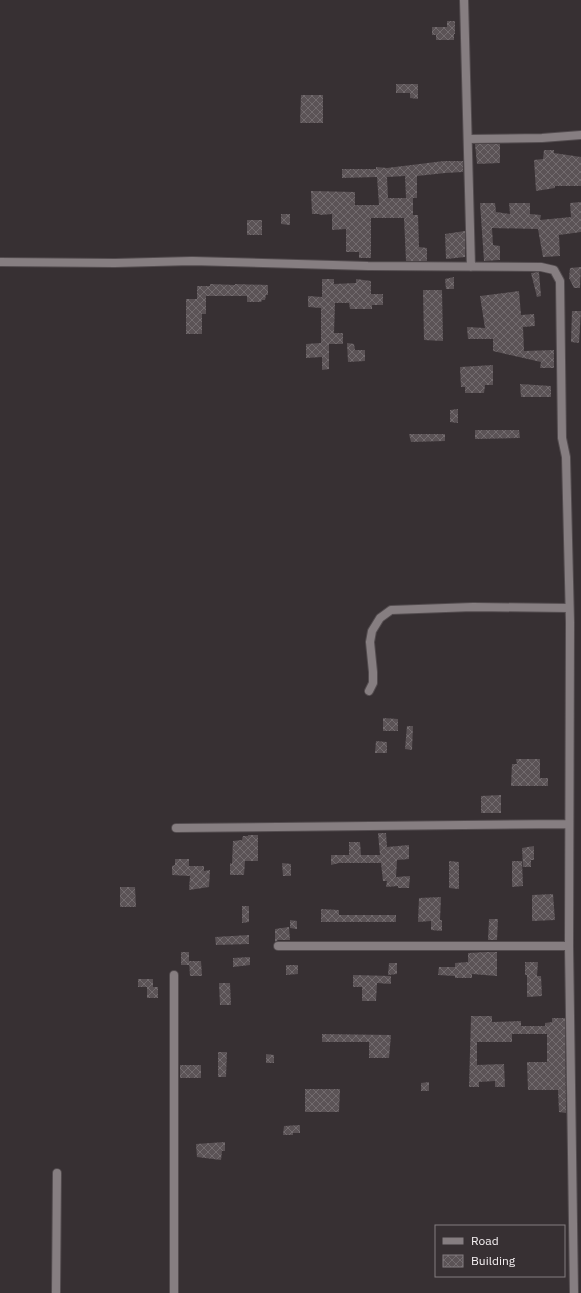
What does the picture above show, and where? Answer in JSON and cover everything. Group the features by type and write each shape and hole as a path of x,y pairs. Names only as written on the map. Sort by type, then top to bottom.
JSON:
{"street":[{"path":"464,0 471,267"},
{"path":"468,139 542,138 581,135"},
{"path":"0,262 115,263 192,261 368,266 541,267 554,270 560,281 562,438 566,457 569,608 569,946 574,1293"},
{"path":"369,691 373,683 370,642 372,631 380,618 391,610 473,607 569,608"},
{"path":"176,828 569,824"},
{"path":"278,946 569,946"},
{"path":"174,975 174,1293"},
{"path":"56,1293 57,1173"}],"building":[{"path":"447,21 455,21 454,40 436,40 436,35 432,35 432,27 447,27"},
{"path":"396,84 418,84 418,99 410,98 410,93 396,93"},
{"path":"301,95 323,95 323,123 300,123"},
{"path":"475,144 500,144 500,163 477,164"},
{"path":"544,150 554,150 554,153 581,157 581,186 555,186 555,188 536,191 534,160 543,159"},
{"path":"444,161 463,161 463,172 417,176 417,198 413,198 413,215 418,215 419,247 427,248 427,261 406,261 404,218 371,218 371,258 359,258 359,252 346,252 346,229 332,230 332,214 312,214 311,191 355,192 355,205 379,205 377,177 342,178 342,169 376,169 376,167 387,168","holes":["405,176 406,198 388,198 387,177"]},
{"path":"581,202 581,232 559,235 560,256 543,257 538,229 492,228 493,245 500,246 500,260 484,261 480,203 495,203 496,212 510,214 509,203 530,203 530,214 541,215 540,220 571,217 570,203"},
{"path":"281,214 290,214 290,225 281,224"},
{"path":"247,220 262,220 262,235 247,235"},
{"path":"465,231 465,257 446,259 445,234"},
{"path":"581,267 580,288 574,288 569,278 570,268"},
{"path":"539,272 541,296 537,297 531,273"},
{"path":"454,277 454,289 446,289 445,279"},
{"path":"322,279 334,279 334,284 356,283 356,279 371,281 371,294 383,294 383,305 372,305 372,309 350,309 349,303 335,303 334,333 343,333 343,344 329,344 329,369 322,370 322,357 306,358 306,344 321,343 321,308 308,307 308,296 322,297"},
{"path":"210,284 268,285 268,295 266,295 265,300 262,300 261,302 247,302 247,296 206,296 206,314 202,314 202,334 186,334 186,299 197,299 197,286 210,286"},
{"path":"423,290 442,290 443,341 424,340"},
{"path":"519,291 521,315 534,314 535,326 523,327 524,351 554,350 554,368 540,368 541,362 493,351 493,339 468,339 467,327 485,328 480,296"},
{"path":"572,311 581,311 579,343 571,342"},
{"path":"347,343 354,344 355,350 365,350 365,361 348,362"},
{"path":"493,365 493,385 485,385 484,393 465,393 465,387 461,387 460,367"},
{"path":"520,384 551,386 551,397 521,397"},
{"path":"458,409 458,423 450,422 450,410"},
{"path":"475,430 519,430 520,438 475,439"},
{"path":"409,434 445,434 445,441 411,442"},
{"path":"383,718 398,719 398,731 383,731"},
{"path":"407,726 413,726 412,750 405,749"},
{"path":"376,741 387,742 387,753 375,753"},
{"path":"516,759 540,759 540,778 548,778 548,786 511,786 512,764 517,764"},
{"path":"501,795 501,813 481,813 481,796"},
{"path":"378,833 386,833 387,847 409,845 409,859 397,860 396,877 410,876 409,888 398,888 398,886 386,887 387,881 383,881 381,863 339,863 331,865 331,855 349,855 349,842 360,842 361,855 380,855"},
{"path":"258,835 258,861 245,861 244,875 230,875 233,841 242,840 243,836"},
{"path":"534,846 534,860 531,860 531,867 523,867 522,848"},
{"path":"175,859 189,859 189,866 204,866 204,871 210,870 209,887 189,890 190,876 172,875 172,866 175,865"},
{"path":"449,861 459,862 459,889 449,888"},
{"path":"512,861 522,861 523,886 512,887"},
{"path":"282,863 291,864 291,876 283,876"},
{"path":"120,887 135,887 136,907 120,907"},
{"path":"553,894 555,920 532,921 532,895"},
{"path":"441,897 440,920 442,920 442,931 431,930 431,921 418,922 419,898"},
{"path":"242,906 249,906 249,922 242,923"},
{"path":"321,909 339,910 339,915 396,915 396,922 321,922"},
{"path":"489,919 498,919 497,940 488,940"},
{"path":"290,920 297,921 297,929 290,928"},
{"path":"289,927 290,940 278,940 275,942 275,929"},
{"path":"249,935 249,944 216,945 215,937"},
{"path":"181,952 189,952 189,965 181,965"},
{"path":"497,952 497,976 472,974 472,978 455,978 455,976 438,975 439,967 455,967 455,963 468,962 468,953"},
{"path":"250,957 250,965 233,967 233,958"},
{"path":"189,961 201,961 202,976 190,976"},
{"path":"525,962 538,962 537,976 541,976 542,996 527,997 527,975 525,975"},
{"path":"389,963 397,963 397,974 388,975"},
{"path":"286,965 298,965 298,974 286,975"},
{"path":"353,975 391,976 391,984 377,983 376,1001 362,1001 362,987 353,987"},
{"path":"138,979 153,979 153,987 158,987 158,998 147,998 147,987 138,987"},
{"path":"219,983 230,983 231,1005 220,1005"},
{"path":"471,1016 492,1016 492,1022 521,1021 521,1026 545,1026 545,1023 552,1022 552,1018 565,1018 566,1113 559,1112 558,1090 528,1090 527,1062 547,1062 547,1034 512,1034 512,1042 477,1042 477,1065 504,1064 505,1087 495,1087 495,1081 479,1082 479,1087 469,1087"},
{"path":"322,1034 391,1035 389,1058 369,1058 369,1042 322,1042"},
{"path":"218,1052 227,1052 226,1077 218,1077"},
{"path":"266,1054 274,1055 274,1063 266,1063"},
{"path":"180,1065 201,1065 201,1078 180,1078"},
{"path":"429,1082 429,1091 421,1091 421,1083"},
{"path":"305,1089 340,1089 339,1112 305,1112"},
{"path":"300,1125 300,1133 283,1135 284,1126"},
{"path":"225,1142 225,1151 222,1151 221,1160 197,1157 196,1144"}]}
